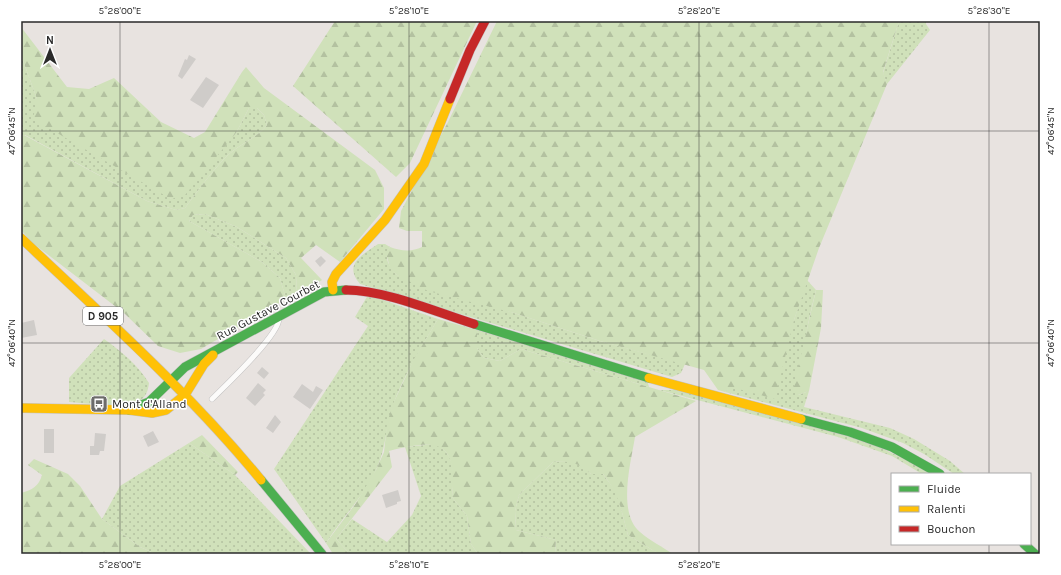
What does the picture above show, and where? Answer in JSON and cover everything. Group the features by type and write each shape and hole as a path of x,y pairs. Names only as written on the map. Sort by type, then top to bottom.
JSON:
{"street":[{"path":"333,290 332,282 336,274 345,262 351,259 385,220 424,164 470,50 485,21"},
{"name":"D 905","path":"21,238 185,394 234,447 322,554"},
{"path":"348,289 351,259"},
{"name":"Rue Gustave Courbet","path":"129,410 146,405 154,400 170,379 196,361 324,292 348,289 385,296 684,389 850,432 892,447 938,473"},
{"name":"Rue Gustave Courbet","path":"129,410 152,413 166,410 185,394 204,364 218,350"},
{"path":"21,408 129,410"},
{"path":"1025,545 1035,554"}],"lane":[{"path":"212,399 251,359 275,330 279,321 278,316"}],"green space":[{"path":"335,21 477,21 410,163 396,177 293,86"},
{"path":"497,21 899,21 883,72 887,84 819,248 794,320 775,399 731,387 725,392 718,390 704,370 600,341 514,313 428,291 397,275 390,268 386,253 390,247 414,250 422,247 422,231 407,231 399,228 401,211 448,122"},
{"path":"899,21 926,21 926,24 930,30 887,84 883,73"},
{"path":"21,27 67,87 89,89 114,78 161,122 194,138 205,132 246,67 264,88 375,170 384,188 384,209 340,262 316,245 301,258 322,280 297,295 296,275 286,258 237,227 205,214 193,215 189,221 262,262 280,278 286,299 201,349 180,353 158,346 124,313 34,244 21,230 21,136 24,135 147,201 176,210 185,208 226,157 236,148 263,130 267,125 264,115 257,108 249,108 236,133 185,195 171,199 33,119 37,99 21,55"},
{"path":"21,55 37,99 171,199 236,133 249,108 257,108 264,115 267,125 258,134 236,148 220,163 185,208 176,210 147,201 25,135 21,136"},
{"path":"205,214 237,227 286,258 296,275 297,295 286,299 280,278 262,262 189,221 193,215"},
{"path":"378,244 385,244 390,247 387,255 388,262 397,275 600,341 685,364 681,373 672,377 360,284 353,271 354,265 361,256"},
{"path":"807,280 816,290 805,342 799,382 798,395 809,391 804,407 890,428 914,439 950,461 964,473 952,473 924,454 903,443 862,428 725,392 794,320"},
{"path":"816,290 823,290 821,328 809,391 798,395 793,390"},
{"path":"368,295 438,319 397,394 390,413 380,462 371,480 326,543 274,469 368,326 355,317"},
{"path":"438,319 477,330 477,348 484,358 500,361 521,349 696,401 635,437 629,473 627,500 629,513 633,523 640,532 673,554 659,554 628,535 617,496 603,474 591,474 574,463 553,462 519,495 515,511 516,530 556,540 555,554 478,554 471,544 467,516 452,497 453,478 451,464 447,454 441,448 432,445 421,445 389,451 392,467 336,539 350,554 333,554 326,543 356,503 376,470 384,452 387,424 392,406 414,359"},
{"path":"477,330 647,380 649,387 521,349 500,361 484,358 477,348"},
{"path":"104,339 129,359 144,376 149,383 146,394 139,401 124,405 69,402 69,378"},
{"path":"659,390 676,390 858,437 934,473 920,473 892,456 838,437"},
{"path":"202,435 238,472 235,475 189,443"},
{"path":"189,443 235,475 311,554 156,554 140,547 102,519 120,486"},
{"path":"435,444 442,448 451,460 453,474 452,497 467,516 471,544 478,554 350,554 336,539 352,519 387,542 412,515 421,496 405,447"},
{"path":"34,459 68,474 80,486 102,519 140,547 156,554 21,554 21,493 34,487 39,482 42,475 28,465"},
{"path":"570,461 584,467 591,474 603,474 617,493 628,535 659,554 555,554 556,540 516,530 515,511 519,495 553,462"}],"building":[{"path":"189,55 196,59 182,79 178,76 185,59 187,60"},
{"path":"206,77 219,85 203,108 190,100"},
{"path":"321,256 326,261 320,267 315,261"},
{"path":"34,320 37,335 21,338 21,323"},
{"path":"262,367 269,373 264,379 257,373"},
{"path":"258,383 266,390 263,393 265,395 255,406 246,398"},
{"path":"302,384 313,392 316,386 323,390 310,409 293,397"},
{"path":"275,415 281,422 273,433 266,428"},
{"path":"44,429 54,429 54,453 44,453"},
{"path":"153,431 159,442 148,447 143,436"},
{"path":"95,433 106,434 104,451 100,451 99,455 90,455 90,446 94,446"},
{"path":"398,490 401,501 386,508 382,495"}],"traffic: fast":[{"path":"129,410 149,402 185,367 324,292 346,290"},
{"path":"474,324 649,378"},
{"path":"801,419 850,432 892,447 938,473"},
{"path":"261,480 322,554"},
{"path":"1025,545 1035,554"}],"traffic: slow":[{"path":"333,290 332,282 336,274 385,220 424,164 450,99"},
{"path":"21,238 175,385 205,416 261,480"},
{"path":"21,408 129,410 152,413 166,410 185,395 204,364 213,355"},
{"path":"649,378 801,419"}],"traffic: jam":[{"path":"450,99 470,50 485,21"},
{"path":"346,290 361,291 394,298 474,324"}],"place":[{"name":"Mont d'Alland","path":"99,404"}]}
